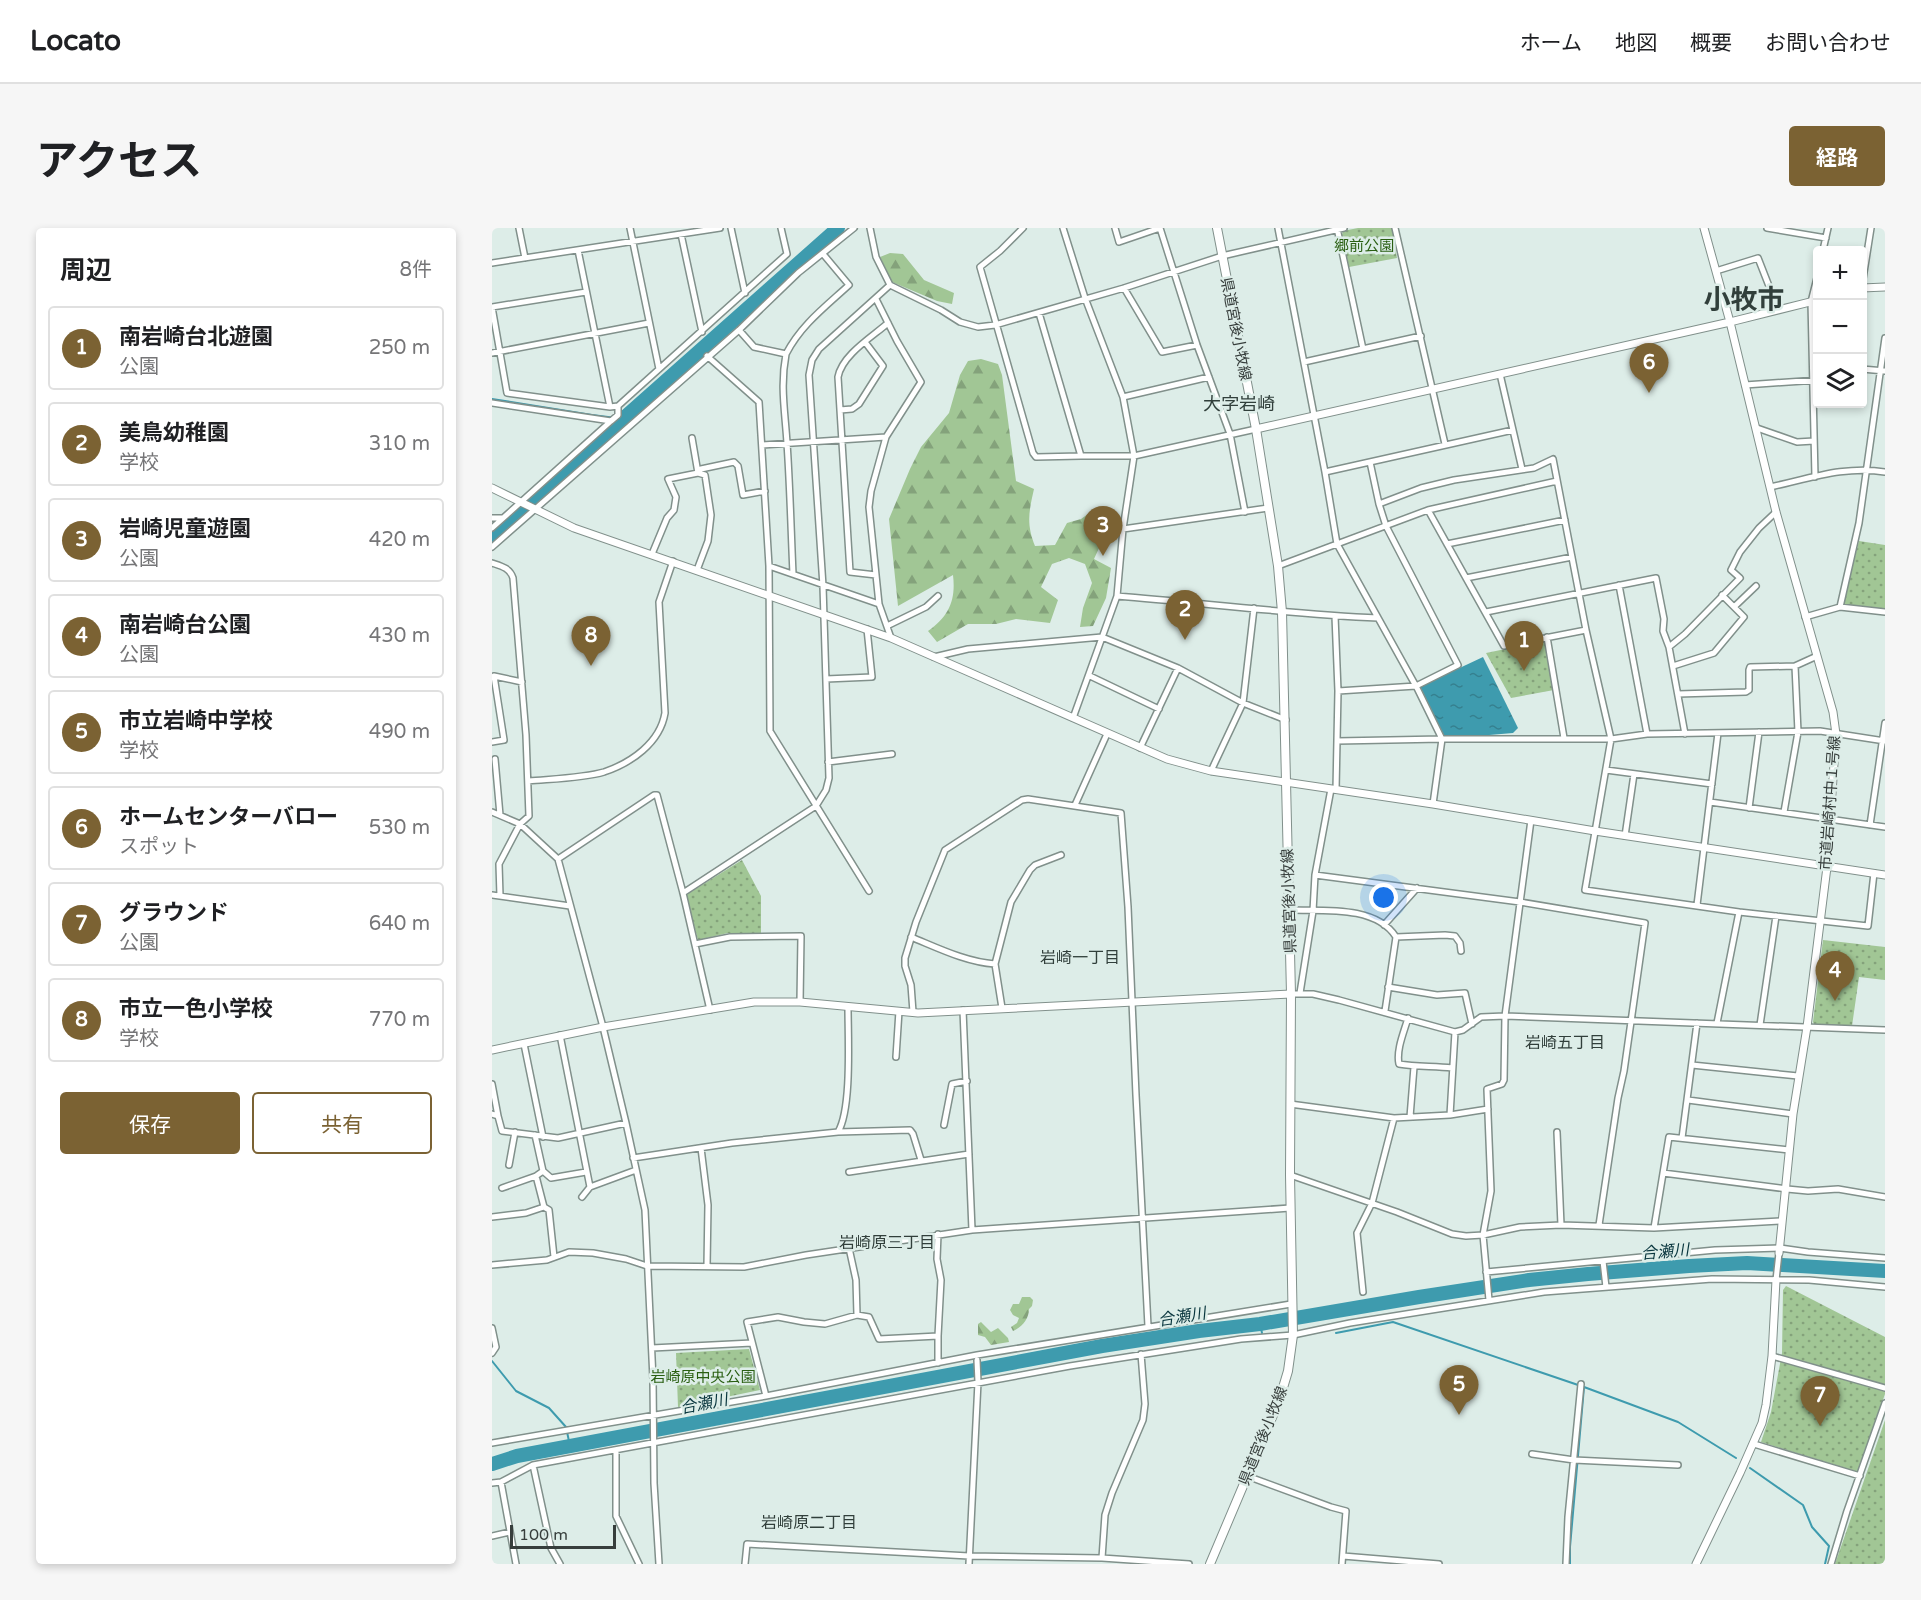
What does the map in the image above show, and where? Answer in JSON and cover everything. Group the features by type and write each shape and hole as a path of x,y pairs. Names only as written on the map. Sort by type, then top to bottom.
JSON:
{"main road":[{"name":"県道宮後小牧線","path":"1210,1564 1279,1401 1288,1371 1293,1333 1290,1104 1296,994 1290,910 1286,720 1278,566 1256,429 1217,228"}],"street":[{"path":"519,228 525,258"},
{"path":"630,228 659,369"},
{"path":"492,263 720,228"},
{"path":"731,228 745,293"},
{"path":"492,528 614,418 618,406 787,254 781,228"},
{"path":"492,547 739,330 798,273 854,228"},
{"path":"870,228 876,257 890,285 960,322 978,327 996,325 1039,313 1222,256 1344,228"},
{"path":"1023,228 980,267 1036,457 1134,456 1730,322 1813,301"},
{"path":"1063,228 1085,298 1123,398 1134,456 1123,529 1117,596 1073,718"},
{"path":"1114,228 1119,242 1160,228 1197,345 1230,434 1245,512"},
{"path":"1278,228 1337,544 1416,686 1442,739 1433,804"},
{"path":"1395,228 1444,444"},
{"name":"市道岩崎村中１号線","path":"1704,228 1757,428 1776,512 1833,712 1836,734 1827,867 1807,1027 1793,1114 1780,1250"},
{"path":"1767,228 1826,238"},
{"path":"1824,246 1828,228"},
{"path":"1867,258 1871,228"},
{"path":"1337,229 1363,349"},
{"path":"681,234 702,332"},
{"path":"578,250 610,407"},
{"path":"793,574 787,443 782,394 786,354 810,319 849,285 823,254"},
{"path":"1716,271 1758,258 1778,309"},
{"path":"683,893 816,806 826,790 829,778 823,586 809,375 812,360 819,349 890,285"},
{"path":"1867,287 1885,287"},
{"path":"1124,288 1162,352 1197,345"},
{"path":"585,292 492,307 507,393 610,407 618,406"},
{"path":"876,299 921,382 886,436 869,507 879,604 891,638"},
{"path":"1039,313 1081,456"},
{"path":"492,353 649,323"},
{"path":"876,575 850,572 838,377 839,369 848,357 888,323"},
{"path":"739,330 754,346 786,354"},
{"path":"1304,362 1421,336"},
{"path":"1840,607 1859,523 1885,338"},
{"path":"840,410 852,409 859,404 883,366 866,342"},
{"path":"707,356 759,402 769,566 770,731 869,891"},
{"path":"1867,369 1882,371"},
{"path":"1500,374 1522,469"},
{"path":"1123,398 1209,377"},
{"path":"1745,385 1813,381"},
{"path":"492,403 614,418"},
{"path":"1815,408 1815,477"},
{"path":"1757,428 1797,441 1814,441"},
{"path":"1325,472 1513,430"},
{"path":"762,445 886,436"},
{"path":"692,438 698,474"},
{"path":"1379,504 1421,488 1454,480 1534,468 1553,459 1586,630 1611,739 1585,890 1739,912 1868,926 1874,873"},
{"path":"698,474 702,469 734,462 738,466 743,495 765,491"},
{"path":"1338,691 1416,686 1458,665 1386,526 1370,462"},
{"path":"1770,487 1849,470 1867,469 1885,472"},
{"path":"652,554 667,518 674,510 676,497 668,479 705,475 711,515 708,541 697,570"},
{"path":"1278,566 1428,510 1557,481"},
{"path":"492,488 574,528 891,638 1167,759 1211,771 1433,804 1704,849 1885,875"},
{"path":"1123,529 1268,508"},
{"path":"1428,510 1504,646 1586,630"},
{"path":"1669,647 1685,634 1740,578 1731,570 1740,552 1759,528 1776,512"},
{"path":"492,519 503,518"},
{"path":"1447,544 1565,520"},
{"path":"1466,578 1572,557"},
{"path":"528,781 604,772 627,761 649,746 663,725 665,713 659,602 673,561"},
{"path":"492,563 507,569 513,578 522,682 529,816 519,824 499,864 500,896"},
{"path":"769,566 879,604"},
{"path":"1486,612 1656,578 1664,619 1663,631 1669,647 1685,734"},
{"path":"1619,585 1647,734"},
{"path":"1734,607 1756,586"},
{"path":"1673,666 1714,653 1744,617 1722,595"},
{"path":"887,626 926,607 938,596"},
{"path":"1117,596 1282,612 1378,618"},
{"path":"1805,617 1840,607 1885,612"},
{"path":"1211,771 1243,703 1254,608"},
{"path":"1296,994 1313,911 1315,875 1334,789 1338,691 1335,616"},
{"path":"826,680 872,677 867,629"},
{"path":"933,657 968,649 1101,637 1178,668 1243,703 1286,720"},
{"path":"1547,637 1564,738"},
{"path":"1678,694 1746,692 1749,690 1750,667 1795,666 1817,656"},
{"path":"1784,812 1798,732 1795,666"},
{"path":"1140,748 1178,668"},
{"path":"492,742 504,740 495,703 493,676 522,682"},
{"path":"1090,676 1159,709"},
{"path":"1870,825 1885,723"},
{"path":"1337,741 1611,739 1647,734 1820,731 1884,741"},
{"path":"1749,808 1759,732"},
{"path":"1697,905 1718,733"},
{"path":"1076,806 1107,734"},
{"path":"828,762 892,754"},
{"path":"495,759 500,815"},
{"path":"1606,770 1712,784"},
{"path":"1625,836 1634,774"},
{"path":"558,859 657,795 710,1010"},
{"path":"913,1012 911,985 905,958 942,856 949,846 1022,800 1121,813 1148,1326"},
{"path":"1710,802 1885,827"},
{"path":"492,812 519,824 558,859 626,1123 645,1210 659,1564"},
{"path":"1489,1298 1483,1235 1491,1191 1486,1089 1502,1084 1503,1080 1505,1016 1531,820"},
{"path":"1002,1008 995,964 1011,902 1035,865 1061,855"},
{"path":"1315,875 1520,902 1645,923 1599,1225"},
{"path":"1384,925 1417,888"},
{"path":"492,895 570,906"},
{"path":"1290,910 1362,914 1371,917 1393,932 1396,937 1385,1011"},
{"path":"1718,1023 1739,912"},
{"path":"1760,1025 1776,916"},
{"path":"1396,937 1445,934 1455,936 1460,943 1461,951"},
{"path":"695,944 730,937 801,936 800,1002"},
{"path":"911,937 956,955 995,964"},
{"path":"1388,987 1437,996 1465,993 1472,1024"},
{"path":"492,1050 603,1027 754,1002 800,1002 913,1012 1296,994 1313,994 1385,1011 1455,1032 1463,1030 1481,1017 1505,1016 1885,1030"},
{"path":"838,1132 843,1124 848,1085 848,1007"},
{"path":"963,1010 972,1230"},
{"path":"896,1057 899,1011"},
{"path":"1408,1018 1399,1064 1452,1068"},
{"path":"1682,1138 1697,1023"},
{"path":"1450,1115 1455,1032"},
{"path":"560,1035 590,1187"},
{"path":"524,1044 543,1137"},
{"path":"1692,1065 1798,1076"},
{"path":"1410,1117 1414,1066"},
{"path":"944,1125 952,1084 967,1081"},
{"path":"492,1084 495,1115 502,1131 558,1138 626,1123"},
{"path":"1688,1100 1793,1114"},
{"path":"1290,1104 1394,1118 1450,1115 1488,1109"},
{"path":"1363,1292 1357,1233 1372,1203 1394,1118"},
{"path":"633,1158 838,1132 910,1130 921,1160"},
{"path":"509,1165 515,1132"},
{"path":"1557,1132 1561,1225"},
{"path":"535,1135 543,1171 551,1178 586,1172"},
{"path":"1654,1228 1669,1137 1789,1150"},
{"path":"701,1148 708,1205 707,1266"},
{"path":"849,1172 969,1154"},
{"path":"582,1197 590,1187 636,1170"},
{"path":"502,1188 536,1176 543,1171"},
{"path":"1663,1173 1808,1191 1838,1189 1885,1197"},
{"path":"1290,1175 1452,1234 1466,1236 1483,1235 1520,1227 1561,1225 1654,1228 1782,1221"},
{"path":"536,1176 544,1207 549,1210 554,1257"},
{"path":"492,1217 526,1213 544,1207"},
{"path":"492,1265 547,1260 569,1252 593,1253 626,1259 647,1266 744,1267 849,1248 972,1230 1290,1208"},
{"path":"938,1234 937,1259 941,1280 939,1363"},
{"path":"849,1248 855,1280 857,1315"},
{"path":"1486,1274 1715,1250 1780,1250 1885,1258"},
{"path":"1696,1564 1762,1423 1772,1356 1780,1250"},
{"path":"1603,1261 1606,1287"},
{"path":"492,1483 501,1482 533,1465 655,1441 1141,1354 1293,1333 1489,1298 1712,1279 1809,1280 1885,1287"},
{"path":"492,1443 766,1396 976,1355 1291,1305"},
{"path":"766,1396 747,1322 778,1317 825,1324 857,1315 868,1317 879,1339 938,1336"},
{"path":"492,1328 496,1347 492,1353"},
{"path":"652,1348 752,1343"},
{"path":"1102,1558 1105,1515 1143,1420 1145,1404 1141,1354"},
{"path":"1772,1356 1885,1388"},
{"path":"969,1564 978,1382 977,1360"},
{"path":"1566,1564 1578,1460 1581,1384"},
{"path":"1831,1564 1885,1403"},
{"path":"1754,1444 1860,1476"},
{"path":"616,1450 615,1516 639,1564"},
{"path":"1532,1454 1578,1460 1678,1465"},
{"path":"533,1465 551,1548 560,1564"},
{"path":"1246,1476 1346,1511 1342,1564"},
{"path":"501,1482 516,1564"},
{"path":"492,1536 510,1532"},
{"path":"745,1564 747,1544 969,1556 1102,1558 1189,1564"},
{"path":"1343,1556 1439,1564"}],"green space":[{"name":"郷前公園","path":"1358,228 1392,228 1397,258 1349,267 1342,235 1343,231"},
{"path":"890,253 903,254 924,280 954,293 952,304 937,301 892,282 880,257"},
{"path":"981,359 998,364 1002,375 1016,481 1034,489 1029,518 1035,546 1055,545 1067,523 1081,519 1088,514 1100,520 1100,546 1094,559 1111,568 1106,598 1093,626 1080,627 1083,608 1092,583 1085,564 1069,558 1052,564 1041,587 1058,600 1050,623 1016,619 996,624 968,624 937,642 928,631 950,607 954,584 953,575 898,606 889,519 921,447 949,413 960,375 968,361"},
{"path":"1859,541 1885,545 1885,609 1843,604"},
{"path":"1545,641 1554,690 1511,698 1486,653"},
{"path":"742,860 761,896 761,933 728,933 698,940 686,895"},
{"path":"1823,940 1885,947 1885,980 1859,977 1852,1026 1814,1024 1813,1022"},
{"path":"1786,1286 1885,1337 1885,1394 1858,1472 1761,1442 1771,1412 1782,1353 1783,1290"},
{"path":"1022,1297 1030,1297 1033,1300 1032,1306 1024,1322 1013,1331 1011,1327 1017,1323 1019,1318 1010,1310 1013,1304 1019,1304"},
{"path":"981,1322 991,1332 998,1328 1009,1342 991,1345 985,1337 978,1335 978,1324"},
{"name":"岩崎原中央公園","path":"749,1349 760,1390 678,1407 676,1353"},
{"path":"1885,1420 1885,1564 1835,1564"}],"water":[{"path":"1483,657 1518,728 1513,733 1442,739 1417,688"}],"waterway":[{"path":"492,535 838,228"},
{"path":"492,399 624,419"},
{"name":"合瀬川","path":"492,1464 517,1456 1102,1346 1260,1324 1529,1280 1747,1263 1885,1271"},
{"path":"1336,1333 1393,1322 1584,1387 1570,1564"},
{"path":"1260,1324 1262,1333"},
{"path":"492,1361 516,1391 549,1408 566,1427 570,1446"},
{"path":"1584,1387 1678,1422 1736,1458"},
{"path":"1750,1468 1803,1505 1812,1527 1829,1546 1825,1564"}],"place":[{"name":"ホームセンターバロー","path":"1649,393"},
{"name":"岩崎児童遊園","path":"1103,556"},
{"name":"美鳥幼稚園","path":"1185,640"},
{"name":"市立一色小学校","path":"591,666"},
{"name":"南岩崎台北遊園","path":"1524,671"},
{"name":"南岩崎台公園","path":"1835,1001"},
{"name":"市立岩崎中学校","path":"1459,1415"},
{"name":"グラウンド","path":"1820,1426"}],"district":[{"name":"小牧市","path":"1744,300"},
{"name":"大字岩崎","path":"1239,404"},
{"name":"岩崎一丁目","path":"1080,958"},
{"name":"岩崎五丁目","path":"1565,1043"},
{"name":"岩崎原三丁目","path":"887,1243"},
{"name":"岩崎原二丁目","path":"809,1523"}]}
